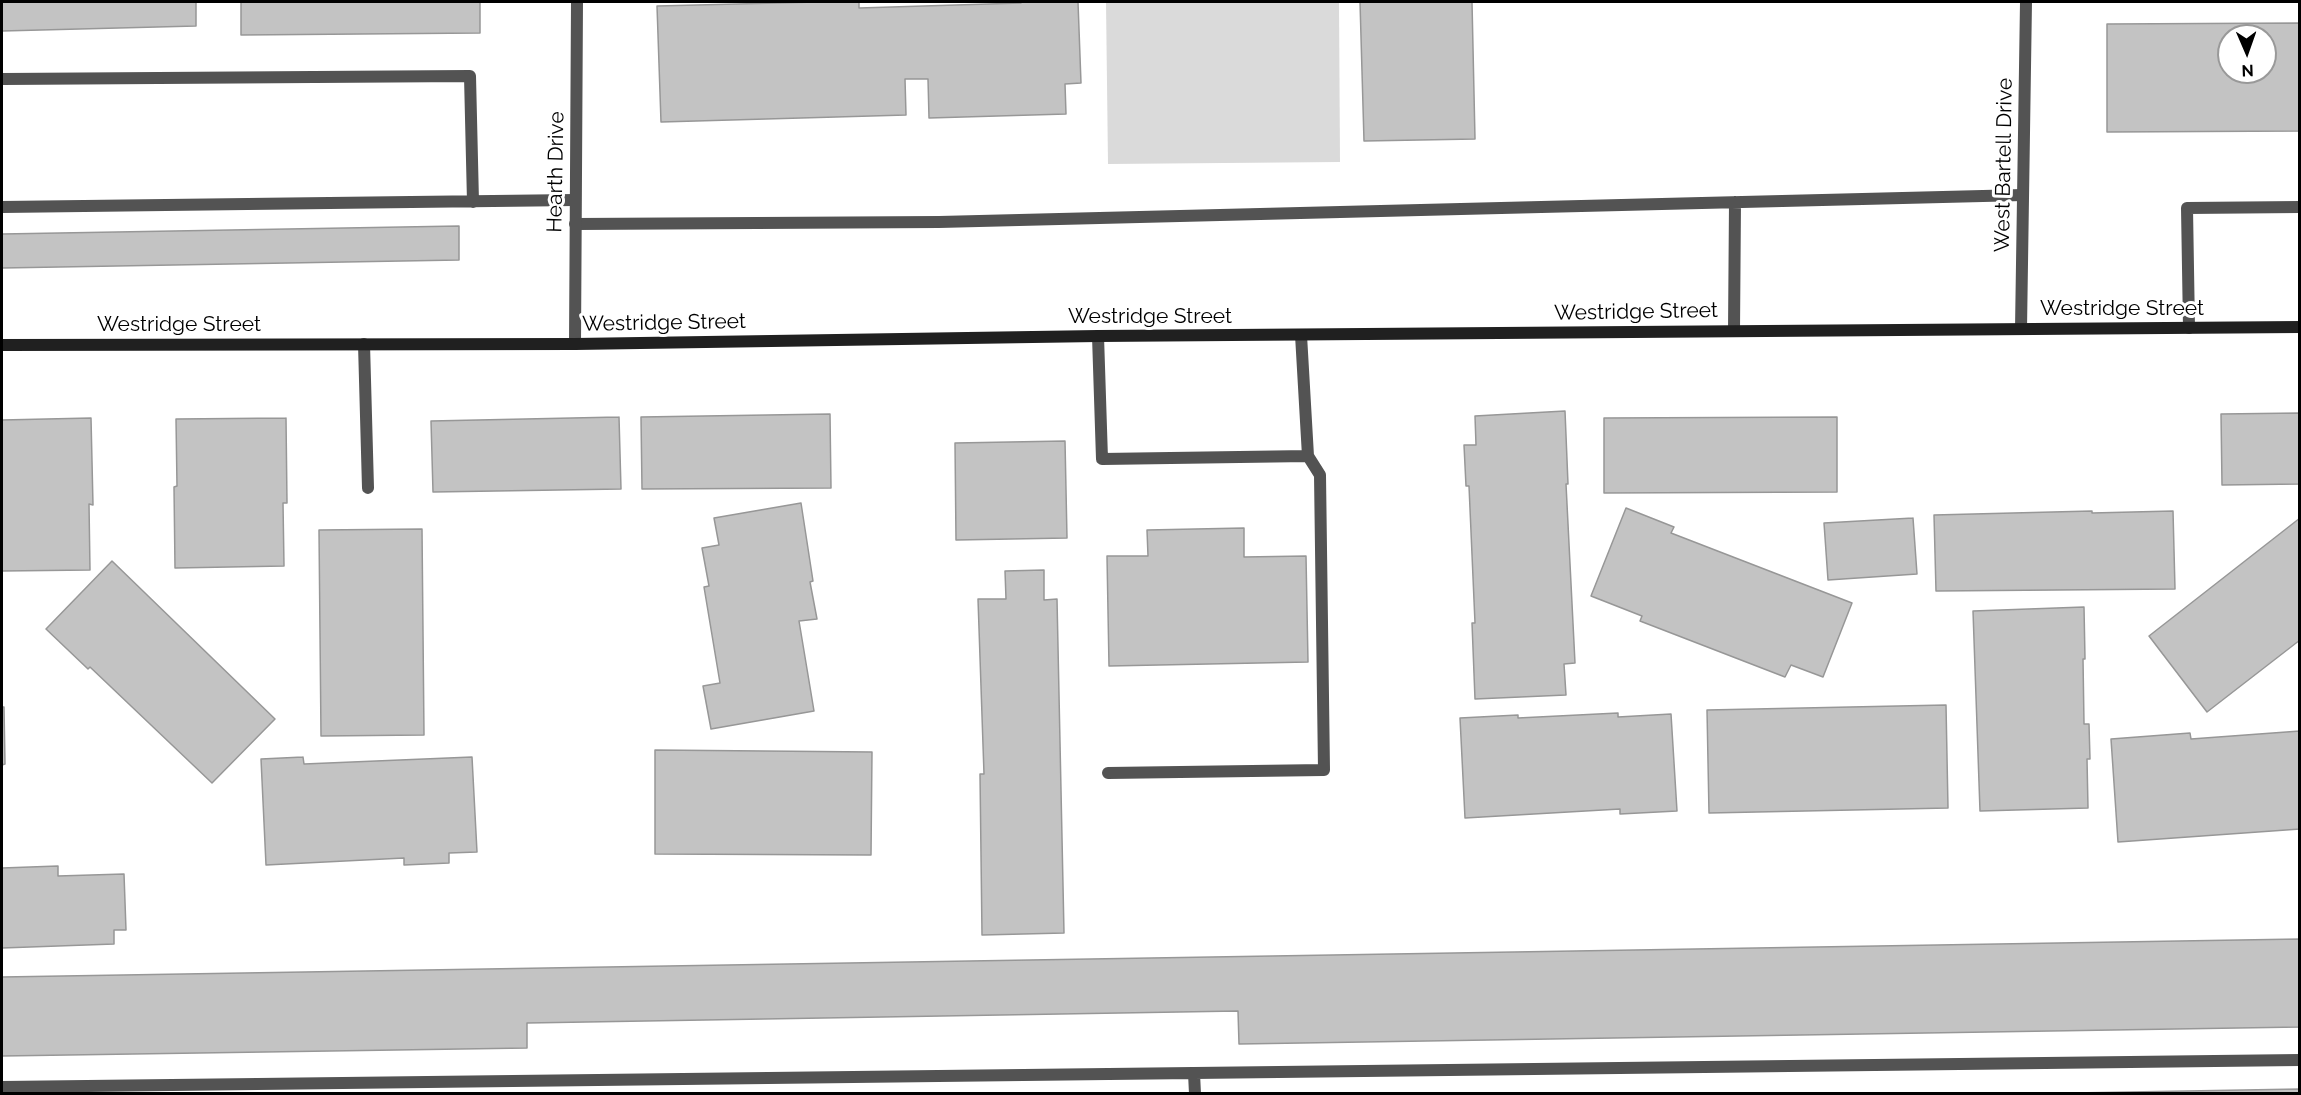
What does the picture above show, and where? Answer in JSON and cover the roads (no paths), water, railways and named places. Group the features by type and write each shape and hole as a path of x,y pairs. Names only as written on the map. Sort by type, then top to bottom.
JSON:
{"street":[{"name":"Hearth Drive","path":"575,344 578,2"},
{"name":"West Bartell Drive","path":"2021,329 2026,2"},
{"path":"2,79 470,75 473,202"},
{"path":"575,224 939,222 2023,195"},
{"path":"2,207 575,201"},
{"path":"1734,331 1735,202"},
{"path":"2188,328 2187,208 2300,207"},
{"name":"Westridge Street","path":"2,345 575,344 1098,336 2300,327"},
{"path":"1108,773 1324,770 1320,475 1308,456 1301,335"},
{"path":"1098,336 1102,459 1308,456"},
{"path":"364,344 368,488"},
{"path":"2,1087 2300,1060"},
{"path":"1194,1073 1195,1094"}]}
